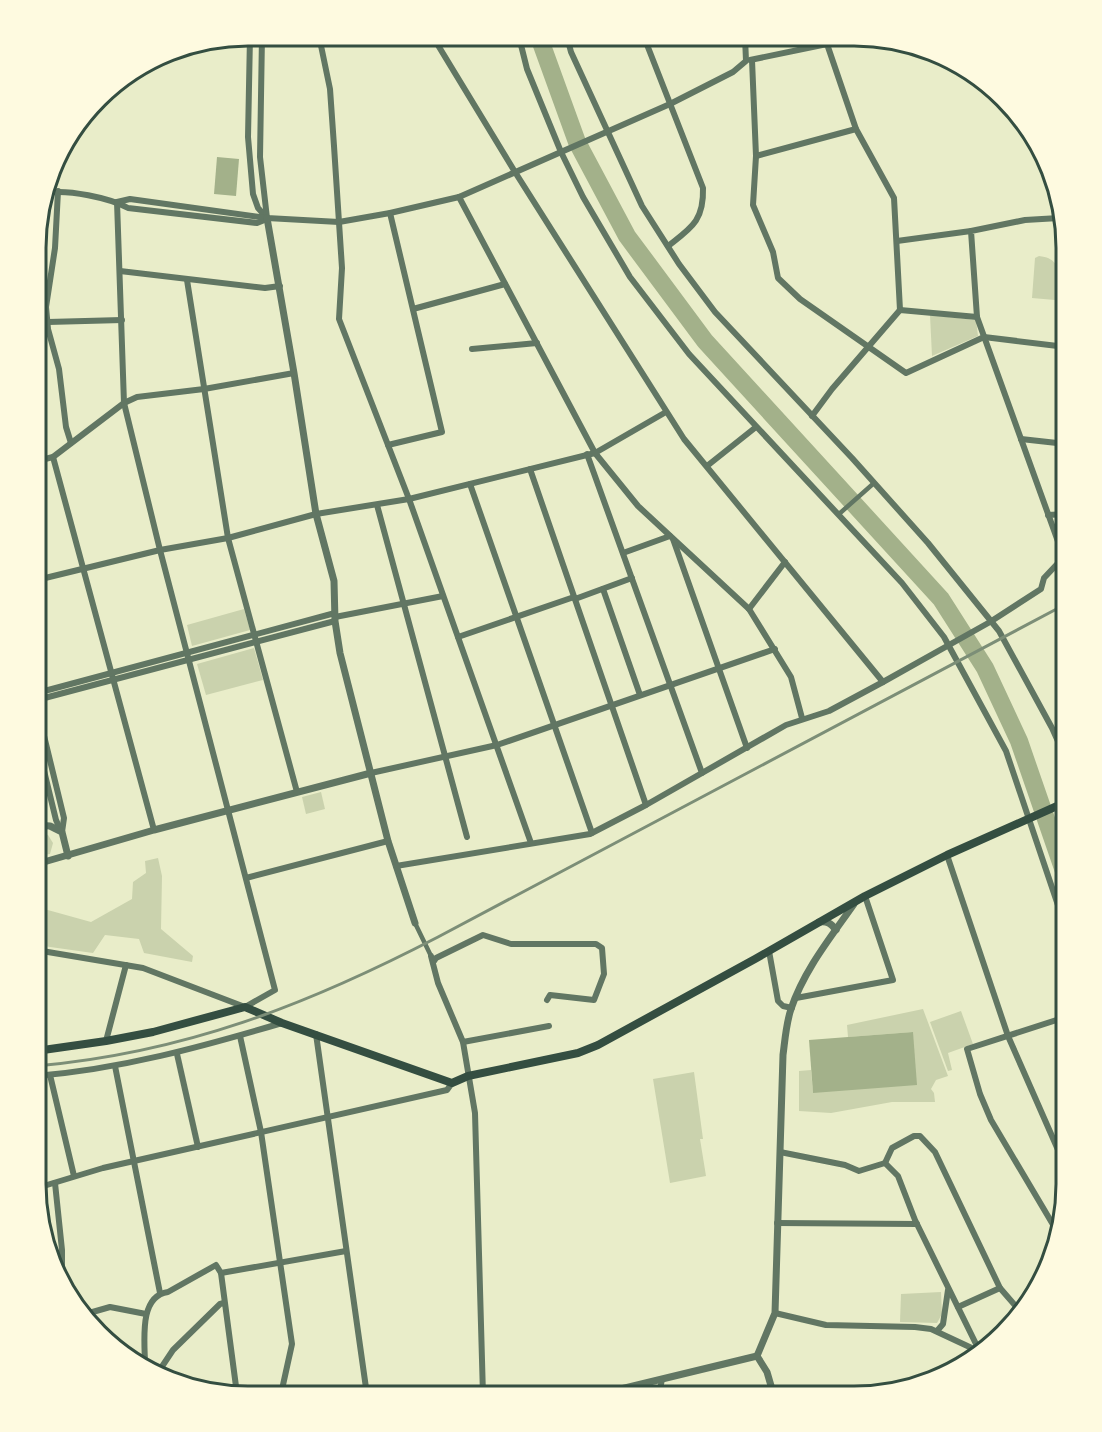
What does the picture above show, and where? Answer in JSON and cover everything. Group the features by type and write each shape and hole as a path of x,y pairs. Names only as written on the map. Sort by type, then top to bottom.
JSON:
{"main road":[{"path":"46,1049 153,1032 244,1007 282,1023 452,1083 468,1076 578,1053 598,1045 865,896 947,855 1055,807"}],"street":[{"path":"250,46 248,137 253,194 258,208 267,218"},
{"path":"262,46 260,157 267,218 316,514 334,581 335,617 340,653 388,842 415,923 432,958 438,983 463,1042 475,1113 483,1386"},
{"path":"322,46 330,89 342,268 339,320 409,499 531,843"},
{"path":"438,46 515,172 684,439 883,682"},
{"path":"521,46 527,69 561,152 583,197 630,277 689,354 902,583 950,645 1005,751 1032,817 1055,894"},
{"path":"570,46 642,206 668,246 715,312 928,543 989,622 999,631 1055,736"},
{"path":"647,46 703,188 703,200 696,224 668,246"},
{"path":"746,46 756,156 753,205 773,252 778,278 800,299 906,373 984,337 1056,346"},
{"path":"54,192 117,202 128,208 257,223 267,218 339,222 390,213 459,197 670,104 733,72 749,60 806,46"},
{"path":"812,416 900,310 894,198 856,129 828,46"},
{"path":"756,156 856,129"},
{"path":"58,191 54,248 46,307 59,369 66,427 71,443"},
{"path":"459,197 595,453 638,506 749,609 791,677 802,718"},
{"path":"46,952 143,968 244,1007 275,990 186,652 124,403 117,202"},
{"path":"388,445 442,432 390,213"},
{"path":"897,241 971,231 1025,220 1053,218"},
{"path":"971,231 977,317 1056,536"},
{"path":"120,271 265,288 280,286"},
{"path":"188,280 228,538 297,792"},
{"path":"413,309 505,284"},
{"path":"900,310 977,317"},
{"path":"48,322 122,320"},
{"path":"472,349 537,343"},
{"path":"46,459 53,457 124,403 137,397 204,389 294,373"},
{"path":"46,578 160,550 228,538 316,514 409,499 595,453 666,412"},
{"path":"706,466 756,427"},
{"path":"1022,439 1056,442"},
{"path":"587,454 702,773"},
{"path":"53,457 154,830"},
{"path":"530,469 646,805"},
{"path":"839,514 874,483"},
{"path":"470,484 592,833"},
{"path":"377,505 467,837"},
{"path":"1048,515 1056,515"},
{"path":"623,552 671,537"},
{"path":"671,537 747,748"},
{"path":"749,609 785,562"},
{"path":"396,866 592,833 646,805 786,725 829,711 950,645 1041,589 1044,578 1056,566"},
{"path":"458,637 632,578"},
{"path":"603,589 640,695"},
{"path":"46,691 189,661 257,638 335,617 443,596"},
{"path":"46,697 186,652 257,638"},
{"path":"46,862 297,792 497,745 775,650"},
{"path":"46,744 64,818 62,832"},
{"path":"46,779 68,856"},
{"path":"46,826 62,832"},
{"path":"246,878 388,842"},
{"path":"947,855 1008,1036 1055,1143"},
{"path":"796,998 892,980 865,896"},
{"path":"757,1356 775,1313 783,1055 792,1008 814,961 856,901"},
{"path":"819,922 826,921 836,930"},
{"path":"432,958 483,935 511,944 596,944 602,948 604,974 594,1000 550,995 547,1000"},
{"path":"769,951 778,1002 792,1008"},
{"path":"106,1041 126,966"},
{"path":"1052,1223 991,1120 980,1094 967,1049 1055,1021"},
{"path":"46,1075 115,1066 177,1054 282,1023"},
{"path":"463,1042 549,1026"},
{"path":"316,1034 366,1386"},
{"path":"240,1036 261,1132 292,1344 283,1386"},
{"path":"177,1054 198,1147"},
{"path":"115,1066 160,1293"},
{"path":"51,1075 74,1176"},
{"path":"46,1185 74,1176 447,1090 452,1083"},
{"path":"780,1152 845,1165 859,1171 885,1163 892,1148 914,1136 920,1136 935,1152 1000,1288 1014,1305"},
{"path":"885,1163 898,1176 917,1224 975,1344"},
{"path":"55,1183 62,1261"},
{"path":"777,1223 917,1224"},
{"path":"221,1273 346,1251"},
{"path":"145,1357 146,1314 152,1301 160,1293 168,1292 216,1265 221,1273 236,1385"},
{"path":"958,1307 1000,1288"},
{"path":"937,1331 943,1324 948,1289"},
{"path":"162,1366 173,1350 220,1304 224,1303"},
{"path":"93,1312 110,1307 146,1314"},
{"path":"775,1313 826,1325 915,1327 937,1331 972,1347"},
{"path":"633,1386 757,1356"},
{"path":"757,1356 767,1372 771,1386"},
{"path":"661,1386 662,1379"}],"shaded area":[{"path":"217,157 239,159 236,196 214,194"},
{"path":"1045,257 1056,264 1055,300 1032,298 1035,258"},
{"path":"930,315 976,320 978,336 932,356"},
{"path":"244,609 250,630 192,646 187,625"},
{"path":"254,648 263,680 206,695 197,664"},
{"path":"321,792 325,809 306,814 302,797"},
{"path":"46,834 53,843 50,854 46,855"},
{"path":"158,858 162,876 161,929 193,956 192,962 144,953 139,939 105,935 93,953 46,946 46,910 91,922 132,899 133,882 146,873 145,861"},
{"path":"923,1009 948,1076 936,1080 931,1089 935,1102 892,1102 831,1113 799,1111 799,1071 811,1070 813,1093 913,1032 848,1037 847,1025"},
{"path":"961,1011 973,1044 948,1053 952,1070 948,1071 930,1022"},
{"path":"913,1032 917,1085 813,1093 809,1040"},
{"path":"694,1072 706,1176 670,1183 653,1079"},
{"path":"941,1292 942,1314 937,1323 900,1322 901,1294"}],"waterway":[{"path":"542,46 577,142 627,236 705,341 941,599 985,668 1019,741 1055,846"}],"railway":[{"path":"46,1065 90,1060 194,1037 243,1022 341,984 438,937 1056,610"}]}
